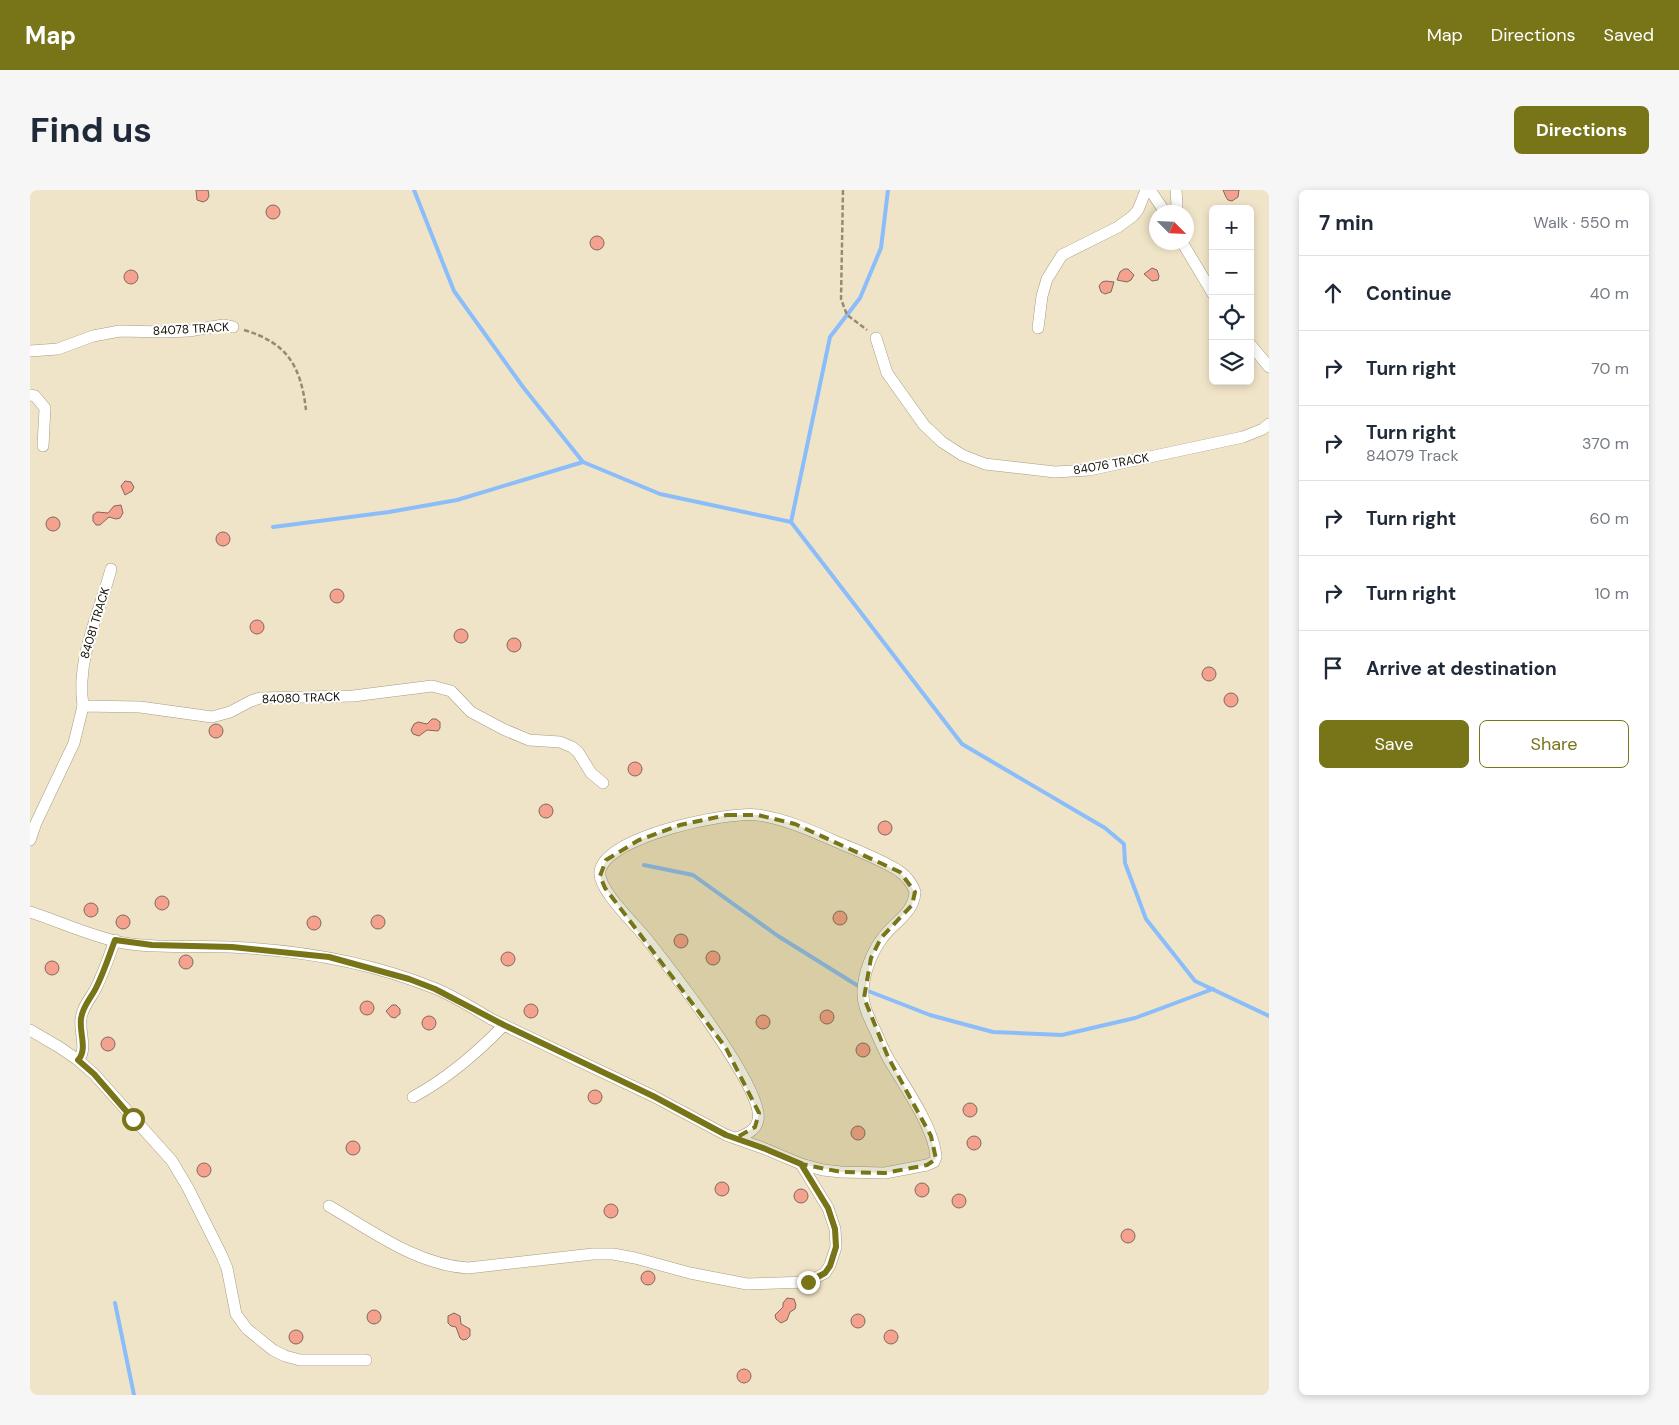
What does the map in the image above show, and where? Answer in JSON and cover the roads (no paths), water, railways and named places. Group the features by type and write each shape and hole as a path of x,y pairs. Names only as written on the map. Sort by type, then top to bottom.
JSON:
{"street":[{"path":"1038,328 1042,296 1047,279 1062,255 1118,227 1133,216 1138,210 1146,190"},
{"path":"1150,190 1160,205"},
{"path":"1176,190 1177,205"},
{"path":"1187,250 1209,287"},
{"name":"84078 TRACK","path":"30,351 58,349 93,336 120,331 164,332 189,331 223,325 233,327"},
{"name":"84076 TRACK","path":"876,338 887,373 924,425 942,442 962,455 985,464 1055,472 1090,470 1243,437 1264,429 1269,424"},
{"path":"1254,349 1269,366"},
{"path":"30,395 35,396 45,408 43,446"},
{"name":"84081 TRACK","path":"83,706 80,690 82,668 88,640 111,569"},
{"name":"84080 TRACK","path":"83,706 140,707 212,717 230,712 260,698 353,696 432,686 439,687 451,691 471,712 494,725 529,740 560,742 572,747 578,752 591,773 603,783"},
{"path":"30,840 36,823 74,743 83,706"},
{"path":"30,912 115,940 152,945 232,947 329,957 409,979 435,989 504,1025 603,1071 726,1135 801,1164 823,1170 841,1172 885,1173 927,1165 934,1162 936,1157 931,1136 914,1101 888,1057 867,1013 863,989 871,958 881,938 912,905 915,892 908,880 900,872 870,856 794,824 758,815 727,815 672,828 639,840 616,852 606,860 600,870 600,876 605,888 646,938 695,1004 726,1048 749,1086 759,1113 758,1123 746,1135 736,1138"},
{"path":"78,1060 83,1049 80,1020 83,1010 104,973 115,940"},
{"path":"412,1097 450,1075 488,1042 504,1025"},
{"path":"30,1030 59,1046 94,1074 178,1168 221,1254 227,1268 236,1314 247,1329 274,1350 293,1358 366,1360"},
{"path":"329,1206 408,1252 433,1263 451,1267 468,1268 593,1254 613,1254 690,1273 747,1284 808,1282 825,1273 830,1266 836,1247 835,1229 828,1208 801,1164"}],"waterway":[{"path":"414,190 454,291 523,387 583,462 660,494 791,522"},
{"path":"888,190 881,248 860,298 830,337 791,522 962,744 1105,828 1124,844 1125,863 1146,919 1195,981 1269,1016"},
{"path":"273,527 389,512 457,500 583,462"},
{"path":"644,865 693,875 778,936 863,989 930,1015 993,1032 1062,1035 1135,1018 1213,989"},
{"path":"115,1303 134,1395"}]}
